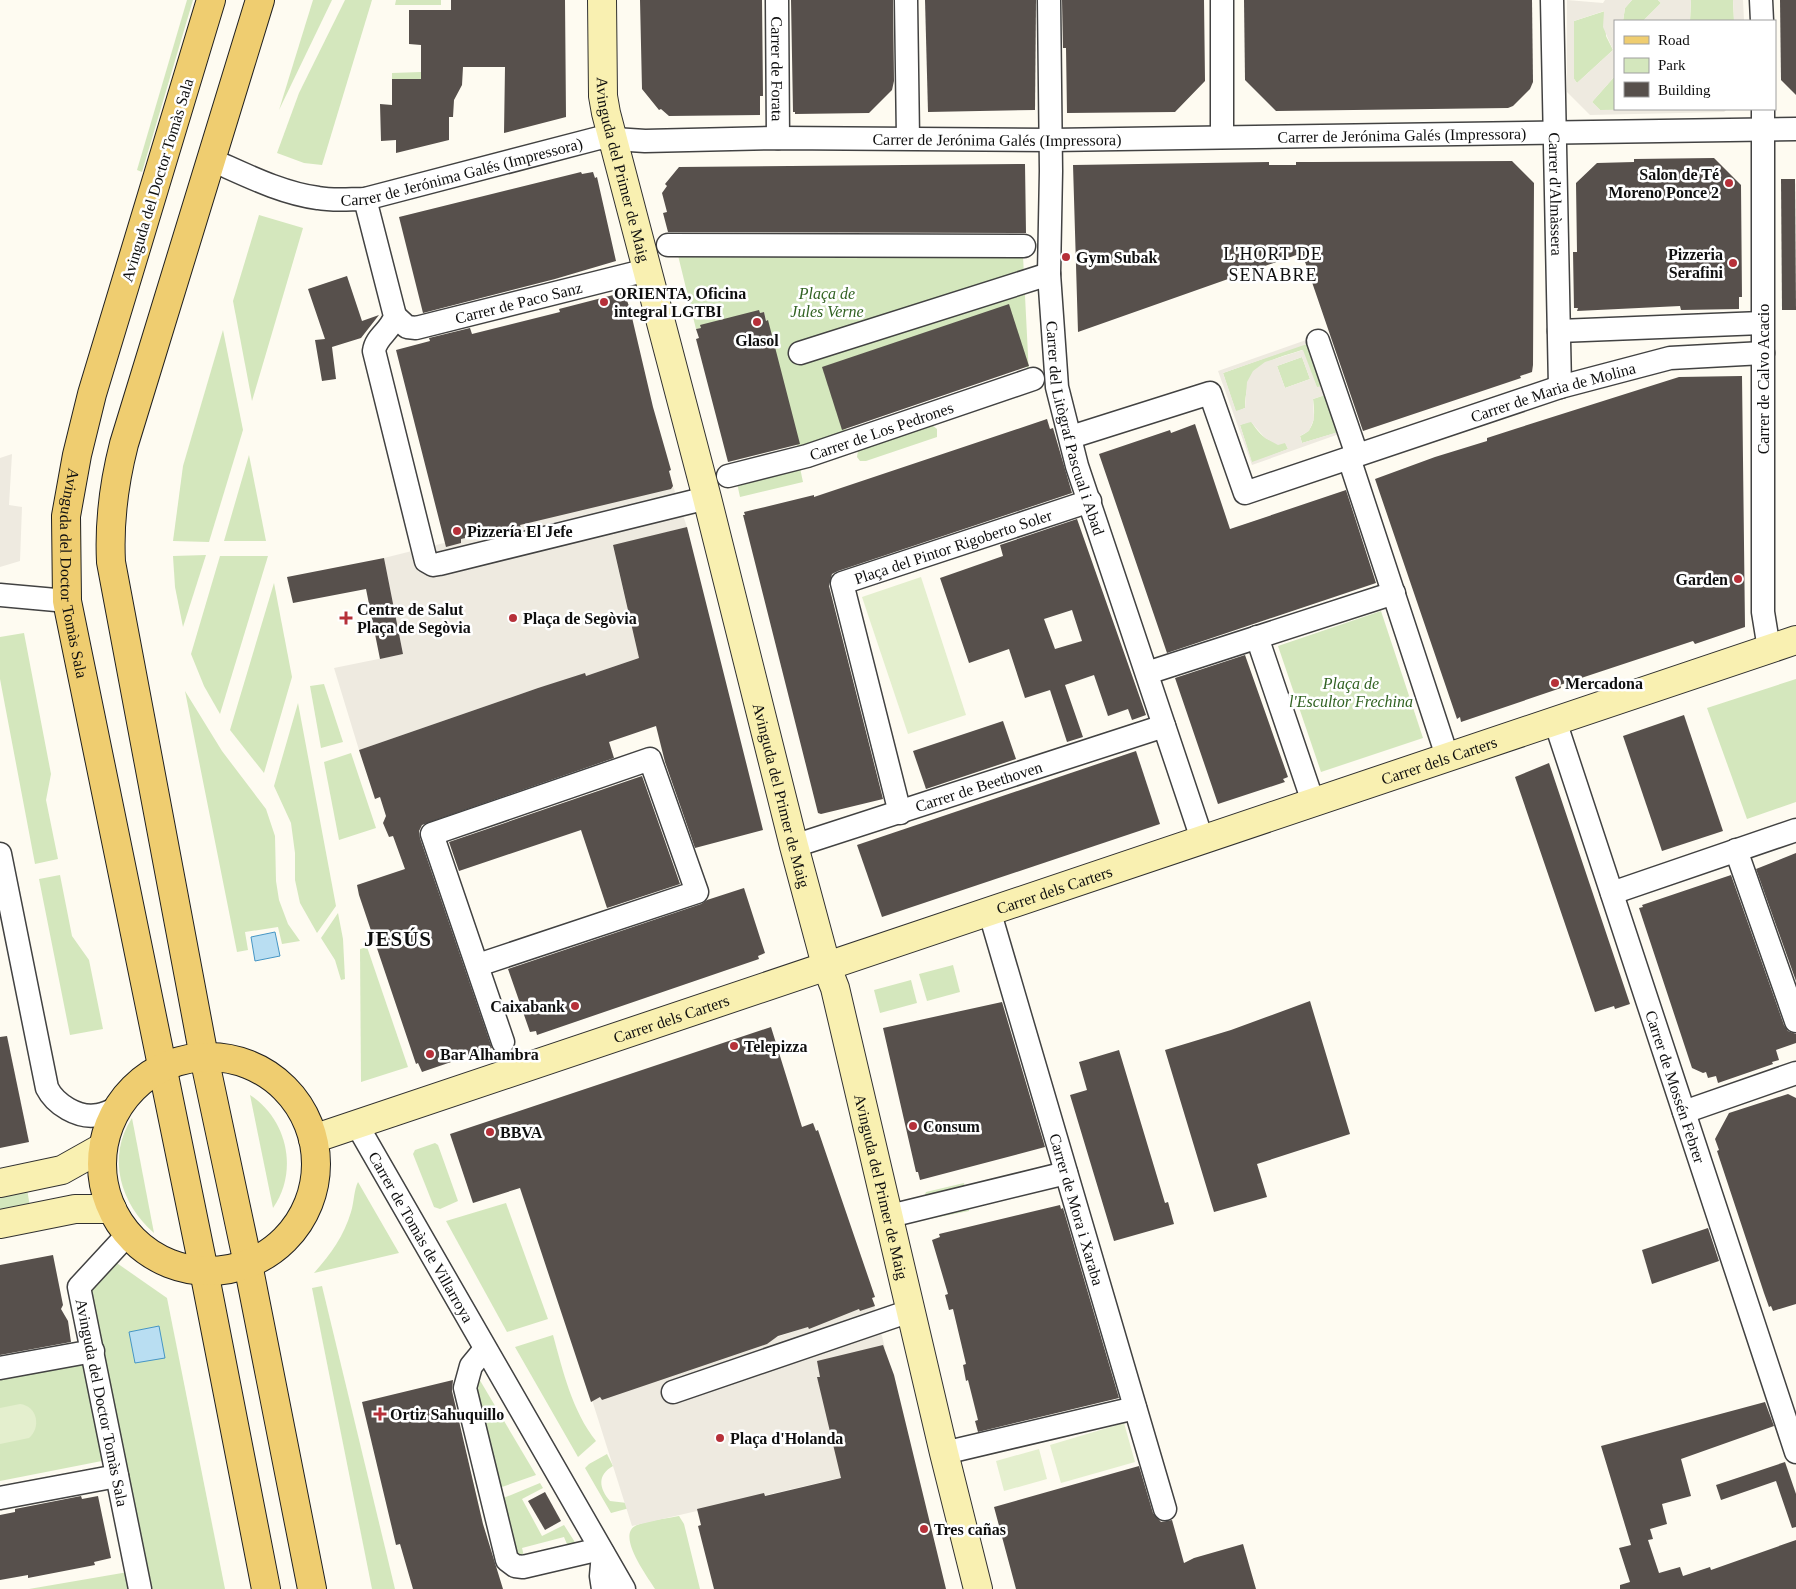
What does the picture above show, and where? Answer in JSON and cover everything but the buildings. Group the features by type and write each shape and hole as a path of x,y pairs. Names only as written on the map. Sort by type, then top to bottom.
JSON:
{"main road":[{"name":"Avinguda del Doctor Tomàs Sala","path":"211,0 92,394 76,455 66,516 67,601 163,1067 266,1589"},
{"name":"Avinguda del Doctor Tomàs Sala","path":"260,0 124,444 115,484 110,546 111,562 204,1056 248,1264 312,1589"},
{"path":"204,1056 251,1064 278,1082 294,1099 306,1118 313,1140 316,1164 313,1188 305,1210 293,1231 276,1248 248,1264 204,1271 168,1263 153,1255 128,1234 112,1209 102,1178 103,1147 117,1108 130,1090 163,1067 204,1056"}],"street":[{"name":"Avinguda del Primer de Maig","path":"602,0 604,96 613,138 707,498 794,846 826,965 835,988 890,1216 910,1311 978,1589"},
{"name":"Carrer de Forata","path":"777,0 778,138"},
{"path":"906,0 908,138"},
{"name":"Carrer del Litògraf Pascual i Abad","path":"1049,0 1051,140 1049,274 1057,387 1077,466 1202,839"},
{"path":"1222,0 1222,136"},
{"name":"Carrer d'Almàssera","path":"1552,0 1560,388"},
{"path":"1761,0 1762,20"},
{"name":"Carrer de Jerónima Galés (Impressora)","path":"212,160 280,189 301,195 320,199 365,199 580,142 613,138 645,141 778,138 1051,140 1555,132 1763,119 1796,129"},
{"name":"Carrer de Calvo Acacio","path":"1763,119 1763,612 1769,649"},
{"path":"365,199 395,316 389,329 375,344 374,351 426,561 433,565 439,564 707,498"},
{"path":"668,245 1024,246"},
{"name":"Carrer de Paco Sanz","path":"395,316 407,327 416,328 647,270"},
{"path":"800,353 1049,274"},
{"path":"1559,331 1762,323"},
{"path":"1318,340 1394,593 1447,756"},
{"name":"Carrer de Maria de Molina","path":"1353,456 1560,388 1670,358 1763,353"},
{"name":"Carrer de Los Pedrones","path":"728,476 807,456 1032,379"},
{"path":"1071,437 1210,393 1244,494 1353,456"},
{"name":"Plaça del Pintor Rigoberto Soler","path":"900,813 842,583 1090,501"},
{"path":"1147,673 1394,593"},
{"path":"0,595 67,601"},
{"path":"1257,637 1313,802"},
{"name":"Carrer dels Carters","path":"313,1140 989,910 1796,640"},
{"name":"Carrer de Mossén Febrer","path":"1555,720 1796,1452"},
{"name":"Carrer de Beethoven","path":"794,846 1164,726"},
{"path":"478,965 697,892 650,759 432,834 504,1042"},
{"path":"1612,893 1796,830"},
{"path":"1736,850 1796,1021"},
{"path":"0,854 47,1088 58,1102 84,1116 98,1116 117,1108"},
{"name":"Carrer de Mora i Xaraba","path":"989,910 1165,1509"},
{"path":"1684,1112 1796,1073"},
{"name":"Carrer de Tomàs de Villarroya","path":"357,1124 624,1589"},
{"path":"0,1183 62,1170 103,1147"},
{"path":"890,1216 1066,1173"},
{"path":"40,1175 53,1186 55,1193 55,1204 47,1214"},
{"path":"0,1224 75,1209 112,1209"},
{"name":"Avinguda del Doctor Tomàs Sala","path":"128,1234 79,1287 140,1589"},
{"path":"673,1392 910,1311"},
{"path":"485,1349 471,1366 465,1388 507,1560 515,1566 523,1567 602,1551 601,1576 603,1589"},
{"path":"0,1368 93,1351"},
{"path":"944,1453 1135,1408"},
{"path":"0,1498 117,1476"}],"green space":[{"path":"187,0 193,0 142,172 137,170"},
{"path":"313,0 332,0 279,110"},
{"path":"345,0 372,0 322,165 304,163 277,153 299,93"},
{"path":"396,0 441,0 441,5 395,5"},
{"path":"1632,0 1658,0 1661,3 1644,20 1623,20 1625,8"},
{"path":"1691,0 1733,0 1734,20 1690,20"},
{"path":"1605,11 1606,36 1613,50 1577,83 1574,79 1574,21"},
{"path":"421,72 421,79 392,79 392,73"},
{"path":"1614,77 1614,110 1600,110 1592,102"},
{"path":"259,215 303,228 252,401 233,301"},
{"name":"Plaça de Jules Verne","path":"1022,236 1029,375 1007,309 826,370 848,436 799,452 764,312 696,329 674,239"},
{"path":"223,330 243,430 209,542 173,541 183,466"},
{"path":"1307,343 1322,386 1317,388 1302,350 1268,362 1260,367 1249,382 1245,408 1236,412 1223,373"},
{"path":"1302,357 1310,379 1285,388 1277,366"},
{"path":"1325,395 1339,432 1302,443 1300,436 1312,426 1313,399"},
{"path":"1251,421 1265,437 1274,442 1285,442 1288,449 1252,463 1240,425"},
{"path":"932,425 937,429 937,437 866,461 860,461 857,457 858,450"},
{"path":"249,455 266,541 224,541"},
{"path":"800,468 803,482 740,497 737,483"},
{"path":"206,555 183,627 175,587 173,556"},
{"path":"220,556 268,556 220,714 204,686 191,654"},
{"path":"921,577 966,715 908,734 862,597"},
{"path":"274,583 292,677 264,773 230,730"},
{"name":"Plaça de l'Escultor Frechina","path":"1381,611 1423,738 1321,772 1278,646"},
{"path":"24,633 51,774 46,800 58,859 35,864 0,679 0,637"},
{"path":"1796,679 1796,802 1747,819 1707,708"},
{"path":"324,684 343,742 321,748 310,686"},
{"path":"185,691 222,751 266,809 275,836 276,881 279,900 288,924 300,941 282,944 278,927 245,932 248,950 237,952"},
{"path":"298,703 336,906 317,933 300,903 295,880 295,853 291,823 274,786"},
{"path":"351,753 376,828 339,840 324,762"},
{"path":"60,875 72,936 89,960 103,1029 70,1035 39,879"},
{"path":"338,913 343,939 345,979 341,980 335,960 321,938"},
{"path":"367,947 408,1067 361,1082 360,949"},
{"path":"953,965 960,992 927,1001 919,974"},
{"path":"911,980 917,1003 880,1013 874,990"},
{"path":"250,1095 263,1105 273,1118 285,1147 287,1162 286,1178 281,1194 273,1208"},
{"path":"132,1118 154,1233 133,1209 121,1180 120,1148 124,1133"},
{"path":"435,1143 438,1145 458,1201 440,1209 434,1207 413,1154 415,1150"},
{"path":"358,1182 399,1253 314,1273 331,1252 345,1229"},
{"path":"964,1183 969,1211 929,1219 924,1197 926,1192"},
{"path":"27,1189 30,1207 0,1213 0,1195"},
{"path":"506,1203 548,1319 507,1332 446,1221"},
{"path":"111,1259 167,1298 225,1589 146,1589 85,1280"},
{"path":"322,1286 395,1589 372,1589 312,1288"},
{"path":"553,1335 574,1404 596,1441 578,1457 515,1347"},
{"path":"90,1351 112,1459 0,1481 0,1368"},
{"path":"475,1372 536,1475 499,1488 471,1395"},
{"path":"20,1404 31,1409 34,1413 36,1423 33,1434 29,1438 0,1444 0,1408"},
{"path":"1124,1423 1135,1462 1061,1483 1050,1445"},
{"path":"1039,1449 1047,1479 1004,1491 996,1461"},
{"path":"607,1454 613,1466 604,1473 601,1482 610,1501 627,1503 667,1498 611,1513 585,1468"},
{"path":"540,1483 543,1488 522,1499 542,1536 564,1525 578,1547 569,1549 564,1537 522,1548 525,1560 518,1561 501,1499"},
{"path":"679,1516 684,1524 700,1589 655,1589 635,1556 629,1537 631,1530 642,1523"},
{"path":"128,1572 131,1589 29,1589"}],"shaded area":[{"path":"1567,0 1603,3 1605,0 1632,0 1625,8 1623,20 1614,20 1614,77 1592,102 1600,110 1726,110 1724,112 1590,115 1567,92","holes":["1604,11 1603,27 1613,50 1577,83 1574,79 1574,21"]},
{"path":"1658,0 1691,0 1690,20 1644,20 1661,3"},
{"path":"1733,0 1743,0 1744,20 1734,20"},
{"path":"1309,339 1342,433 1252,465 1218,371","holes":["1307,344 1322,386 1317,387 1303,350 1265,362 1253,371 1247,382 1245,408 1236,411 1223,373","1302,357 1310,379 1285,388 1277,366","1325,395 1338,432 1302,443 1300,436 1309,431 1314,419 1313,399","1251,422 1265,438 1278,445 1285,443 1288,449 1252,462 1240,425"]},
{"path":"12,454 9,505 22,507 20,561 0,567 0,458"},
{"name":"Plaça de Segòvia","path":"673,486 687,527 613,546 639,658 586,676 538,688 359,750 334,668 403,654 384,558"},
{"name":"Plaça d'Holanda","path":"874,1304 885,1348 818,1364 844,1477 632,1526 592,1400"}],"water":[{"path":"275,932 280,956 255,961 251,937"},
{"path":"159,1326 165,1358 135,1363 129,1332"}],"place":[{"name":"Salon de Té Moreno Ponce 2","path":"1729,183"},
{"name":"Gym Subak","path":"1066,257"},
{"name":"Pizzeria Serafini","path":"1733,263"},
{"name":"ORIENTA, Oficina integral LGTBI","path":"604,302"},
{"name":"Glasol","path":"757,322"},
{"name":"Pizzería El Jefe","path":"457,531"},
{"name":"Garden","path":"1738,579"},
{"name":"Centre de Salut Plaça de Segòvia","path":"346,618"},
{"name":"Plaça de Segòvia","path":"513,618"},
{"name":"Mercadona","path":"1555,683"},
{"name":"Caixabank","path":"575,1006"},
{"name":"Telepizza","path":"734,1046"},
{"name":"Bar Alhambra","path":"430,1054"},
{"name":"Consum","path":"913,1126"},
{"name":"BBVA","path":"490,1132"},
{"name":"Ortiz Sahuquillo","path":"380,1414"},
{"name":"Plaça d'Holanda","path":"720,1438"},
{"name":"Tres cañas","path":"924,1529"}],"district":[{"name":"L'HORT DE SENABRE","path":"1273,264"},
{"name":"JESÚS","path":"398,939"}]}
